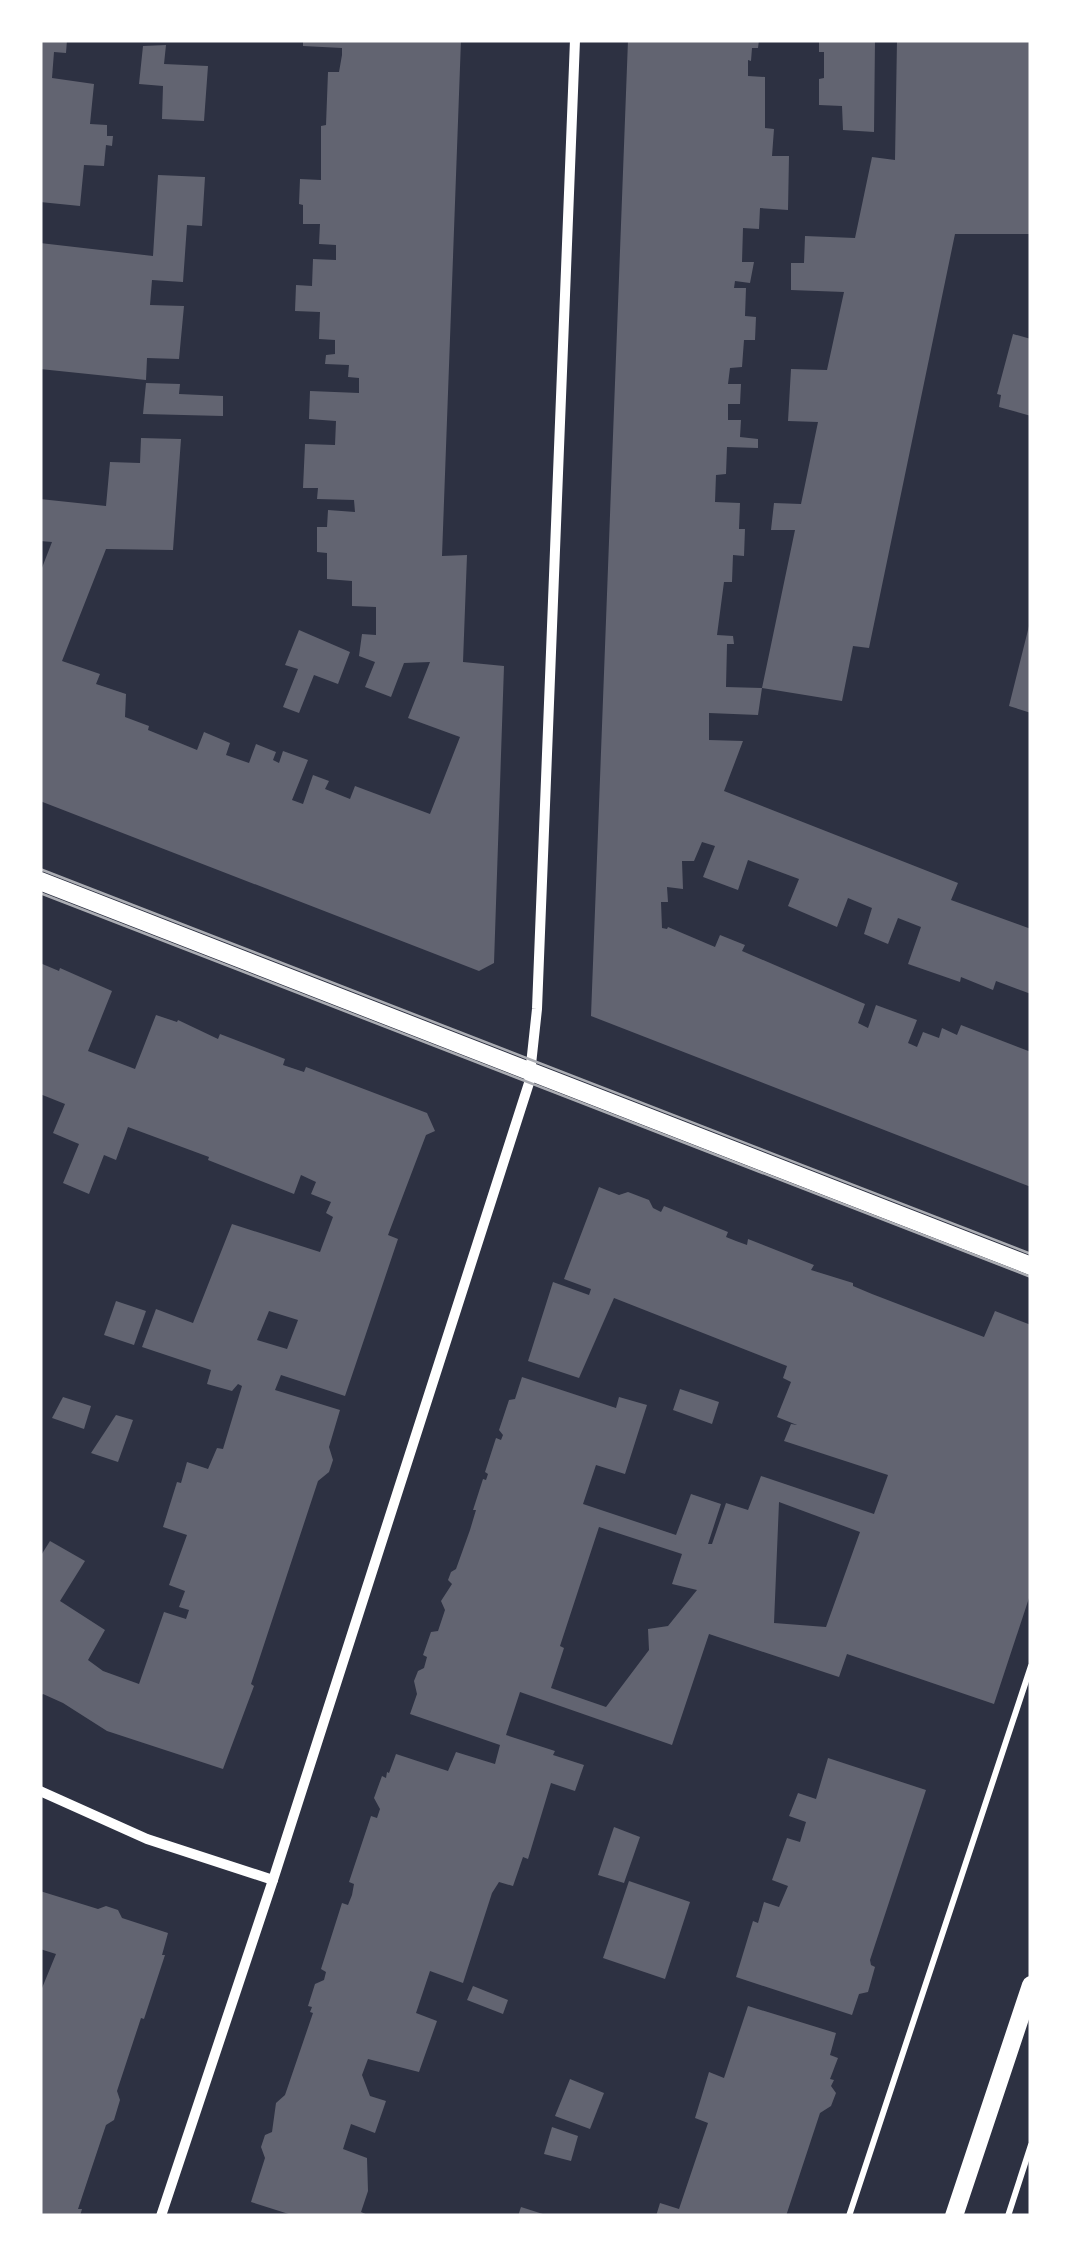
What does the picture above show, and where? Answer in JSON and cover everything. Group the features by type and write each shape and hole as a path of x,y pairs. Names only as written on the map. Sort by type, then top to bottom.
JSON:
{"street":[{"path":"161,2216 530,1072 537,1009 575,40"},
{"path":"40,880 1031,1266"},
{"path":"40,1791 147,1840 272,1880"},
{"path":"954,2216 1031,1985"}],"path":[{"path":"849,2216 1031,1666"},
{"path":"1008,2216 1031,2146"}],"building":[{"path":"40,40 67,40 66,53 54,52 52,78 94,84 90,124 107,125 107,136 113,136 112,146 106,145 104,166 84,165 80,206 40,202"},
{"path":"303,40 461,40 442,556 467,555 463,662 504,666 494,963 479,971 40,801 40,573 52,542 40,541 40,499 106,506 110,462 140,463 141,438 181,439 173,550 106,549 62,661 100,674 96,684 126,694 125,717 197,750 204,732 230,743 226,755 249,763 256,744 276,752 273,760 279,763 283,751 308,760 292,800 303,804 313,775 329,781 325,789 350,799 355,786 430,814 460,737 408,718 430,662 404,663 391,697 365,687 375,662 359,656 362,634 376,635 376,607 352,606 352,581 327,579 327,553 317,552 317,527 327,527 328,510 355,512 354,500 317,499 318,488 303,488 305,444 335,445 336,421 309,419 310,391 359,393 359,378 348,377 349,365 325,364 326,355 335,354 335,340 319,339 320,312 295,311 296,285 312,286 313,259 336,260 336,245 319,244 320,224 303,224 303,205 299,204 300,179 321,180 321,126 326,125 328,72 339,72 342,48 303,46"},
{"path":"628,40 759,40 758,48 752,48 751,61 748,60 748,76 765,77 765,128 774,129 772,156 789,156 788,210 760,208 759,229 743,228 742,262 754,262 750,283 735,281 734,288 746,288 745,316 756,317 755,340 744,340 742,367 730,368 728,384 741,384 740,404 728,404 728,420 741,420 740,437 758,439 758,448 727,447 726,474 716,475 715,502 740,503 739,529 745,529 744,556 733,555 732,582 724,582 717,635 733,636 734,644 727,644 726,687 762,688 758,715 709,713 709,740 743,741 724,791 958,883 951,900 1031,929 1031,994 996,981 993,990 961,977 960,982 908,964 921,927 898,918 888,944 864,934 872,908 848,898 837,927 788,906 799,879 748,860 738,890 703,877 715,846 702,842 694,861 682,861 683,889 667,887 668,902 661,902 662,928 715,947 720,935 745,945 742,951 865,1004 858,1023 868,1028 876,1005 917,1020 908,1043 917,1047 923,1032 939,1038 942,1028 957,1035 961,1025 1031,1052 1031,1187 591,1016"},
{"path":"819,40 875,40 874,132 843,130 842,106 819,105 824,52 819,52"},
{"path":"897,40 1031,40 1031,234 955,234 869,648 853,646 842,701 762,688 795,530 771,530 774,503 801,504 818,422 788,421 791,369 827,370 844,292 791,290 791,263 804,263 805,236 855,238 872,157 895,160"},
{"path":"166,45 164,64 208,66 204,121 162,119 163,86 139,84 143,46"},
{"path":"158,175 205,177 202,226 187,225 183,282 152,280 150,305 184,306 179,359 147,358 146,380 40,369 40,243 153,256"},
{"path":"1013,334 1031,339 1031,416 999,407 1001,395 997,394"},
{"path":"146,383 180,384 179,394 223,396 223,416 143,414"},
{"path":"1031,622 1031,713 1009,706"},
{"path":"299,630 350,652 338,684 314,675 299,713 283,707 298,669 285,665"},
{"path":"40,963 112,991 88,1051 135,1069 156,1015 178,1020 218,1039 220,1034 285,1059 283,1065 304,1072 306,1067 427,1113 435,1131 426,1135 388,1235 398,1239 345,1396 281,1375 275,1390 340,1410 329,1447 333,1460 329,1472 318,1481 251,1684 254,1686 223,1769 107,1731 63,1703 40,1696 40,1557 50,1541 85,1561 60,1601 105,1630 88,1660 103,1671 139,1684 164,1612 186,1619 189,1610 179,1607 185,1591 169,1585 187,1535 163,1527 177,1482 181,1483 187,1462 208,1469 217,1448 223,1449 242,1386 238,1384 232,1391 207,1384 211,1370 142,1347 156,1309 193,1323 232,1224 320,1252 333,1217 326,1213 331,1202 311,1194 316,1182 301,1175 294,1194 128,1127 116,1160 104,1155 89,1194 63,1183 79,1144 53,1133 65,1104 40,1094","holes":["269,1311 298,1320 287,1349 257,1340"]},
{"path":"599,1187 649,1200 661,1212 664,1206 728,1232 726,1237 747,1245 748,1239 814,1265 811,1270 853,1283 984,1337 995,1311 1031,1325 1031,1592 994,1704 847,1654 839,1677 709,1634 672,1745 520,1692 506,1735 584,1765 575,1791 551,1783 528,1859 523,1857 513,1886 499,1882 492,1893 463,1983 430,1971 416,2013 437,2021 419,2072 368,2059 362,2075 370,2096 386,2101 375,2133 351,2124 343,2149 367,2158 368,2191 361,2212 370,2216 295,2216 251,2202 265,2158 261,2147 265,2135 272,2132 276,2103 285,2095 313,2013 308,2006 315,1984 324,1980 326,1972 321,1969 342,1903 348,1905 352,1895 354,1884 349,1882 371,1816 377,1818 380,1809 374,1798 382,1776 386,1778 396,1754 448,1771 456,1752 495,1764 500,1745 410,1714 417,1694 414,1681 424,1668 427,1657 423,1655 431,1632 438,1631 445,1610 441,1601 452,1584 448,1580 470,1530 496,1438 501,1440 499,1430 509,1400 515,1399 522,1377 616,1408 619,1397 647,1405 625,1474 596,1465 583,1504 676,1535 691,1494 721,1504 708,1544 712,1544 726,1503 748,1510 761,1476 874,1514 888,1475 784,1441 791,1424 797,1425 777,1417 791,1382 783,1378 787,1366 614,1298 579,1378 528,1361 553,1282 589,1295 591,1289 564,1279","holes":["779,1502 860,1532 826,1627 774,1623","599,1527 682,1554 672,1584 697,1590 668,1626 648,1629 649,1650 606,1707 551,1688 564,1648 560,1646"]},
{"path":"116,1301 146,1311 134,1345 104,1335"},
{"path":"680,1389 719,1402 712,1424 673,1410"},
{"path":"63,1397 91,1406 84,1429 52,1418"},
{"path":"116,1415 133,1420 118,1462 91,1453"},
{"path":"828,1758 926,1790 870,1960 875,1967 868,1992 859,1994 852,2015 736,1977 753,1921 758,1923 764,1902 779,1907 788,1886 772,1880 787,1838 800,1842 806,1822 789,1816 798,1793 816,1799"},
{"path":"614,1827 640,1837 624,1883 598,1875"},
{"path":"629,1881 690,1902 665,1979 603,1958"},
{"path":"40,1891 98,1909 106,1906 118,1910 122,1918 168,1933 165,1955 117,2091 120,2100 114,2120 106,2125 78,2209 82,2209 80,2216 40,2216 40,1993 56,1954 40,1949"},
{"path":"473,1986 508,2000 503,2014 467,2000"},
{"path":"748,2006 836,2033 830,2055 838,2058 830,2079 834,2080 831,2086 836,2093 831,2106 820,2113 786,2216 656,2216 660,2203 679,2209 708,2123 695,2118 709,2072 724,2078"},
{"path":"570,2079 604,2093 590,2129 555,2116"},
{"path":"552,2127 578,2136 571,2161 544,2154"},
{"path":"521,2207 546,2215 546,2216 518,2216"}],"tram line":[{"path":"40,869 1031,1254"},
{"path":"40,893 1031,1277"}]}
